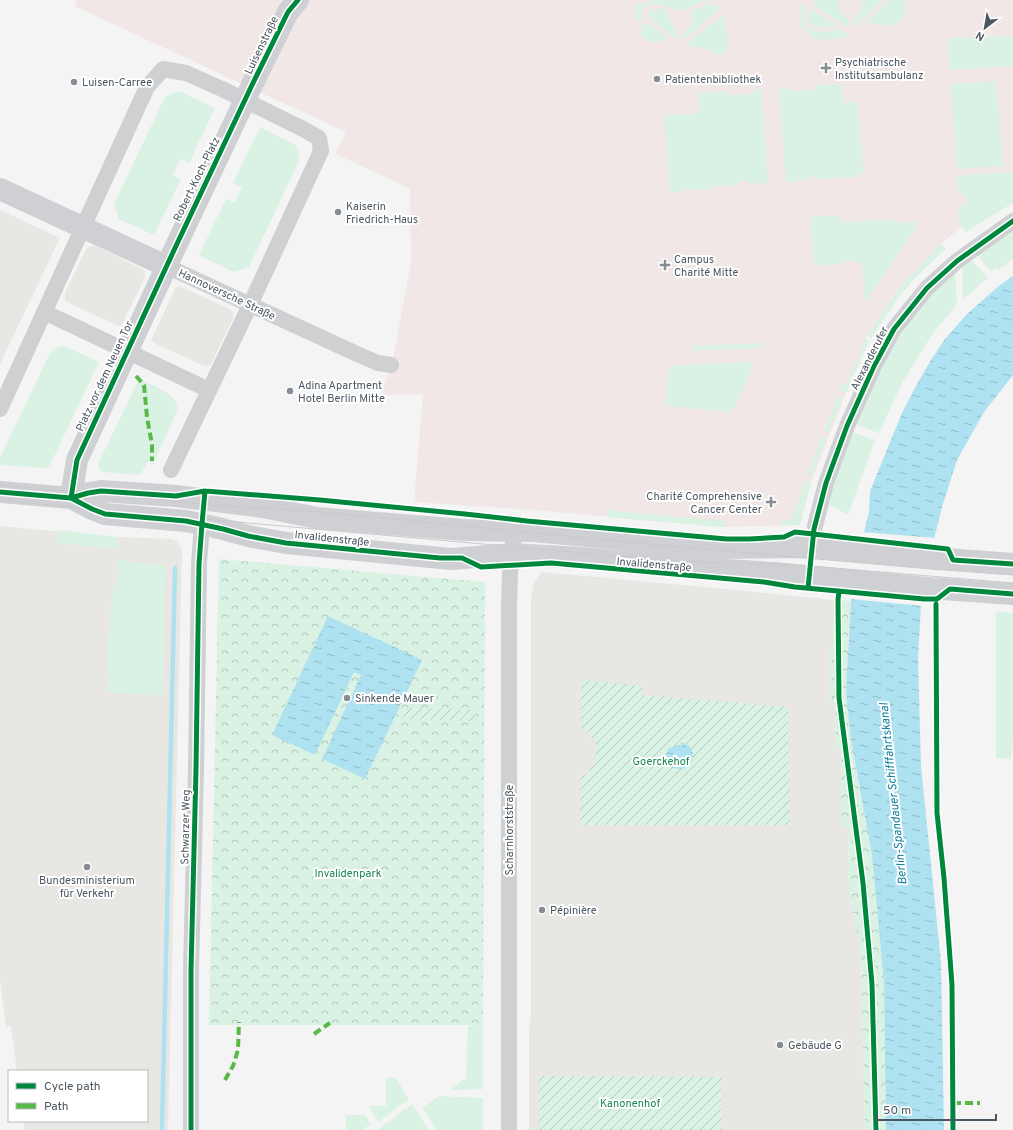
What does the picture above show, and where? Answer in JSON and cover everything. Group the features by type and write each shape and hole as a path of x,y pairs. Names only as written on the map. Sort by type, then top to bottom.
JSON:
{"main road":[{"name":"Luisenstraße","path":"245,101 288,12 298,0"},
{"name":"Robert-Koch-Platz","path":"166,266 245,101"},
{"name":"Hannoversche Straße","path":"0,189 166,266"},
{"name":"Platz vor dem Neuen Tor","path":"71,498 77,460 166,266"},
{"name":"Invalidenstraße","path":"0,492 71,498 95,492 107,491 176,496 263,507 317,518 464,530 533,531 718,548 806,547 1013,564"},
{"name":"Invalidenstraße","path":"71,498 105,514 164,518 202,524 248,536 286,543 451,559 512,554 581,558 1013,594"},
{"path":"202,524 204,500"}],"street":[{"path":"0,409 147,87 162,69 186,73 229,92 305,130 319,138 321,150 250,305 171,470"},
{"name":"Alexanderufer","path":"815,526 826,483 847,426 874,366 894,329 927,288 957,261 1013,221"},
{"name":"Hannoversche Straße","path":"166,266 357,354 378,363 391,365"},
{"name":"Platz vor dem Neuen Tor","path":"44,312 209,390"},
{"name":"Schwarzer Weg","path":"191,1130 191,971 202,524"},
{"name":"Scharnhorststraße","path":"509,1130 509,605 514,531"}],"shaded area":[{"name":"Campus Charité Mitte","path":"77,0 1013,0 1013,193 975,217 941,243 896,292 866,337 811,482 800,525 723,527 534,510 414,502 423,394 382,395 394,354 411,262 410,189 336,154 346,132 74,6"},
{"path":"0,210 60,238 0,364"},
{"path":"91,246 96,246 142,269 145,272 145,277 121,326 65,300 65,293 86,249"},
{"path":"179,286 234,312 233,319 211,364 208,366 204,366 154,343 151,340 175,288"},
{"name":"Bundesministerium für Verkehr","path":"0,526 118,537 172,539 176,541 182,550 168,1130 25,1130 23,1122 148,1122 148,1070 17,1070 11,1026 6,1027 0,980"},
{"path":"541,572 834,600 834,641 833,648 830,648 830,701 835,701 836,750 841,750 841,826 849,826 848,884 861,955 865,1130 529,1130 529,1028 531,1016 531,598 534,583"}],"green space":[{"path":"710,0 699,2 693,6 681,10 674,10 657,4 648,5 642,10 642,20 637,20 635,4 646,4 651,1"},
{"path":"815,0 837,0 841,13 849,20 850,28 814,6"},
{"path":"862,0 883,0 854,27 854,20 861,10"},
{"path":"889,0 904,0 905,12 902,19 898,23 894,25 885,25 865,23"},
{"path":"710,3 720,8 684,40 683,35 693,23 691,14 693,11"},
{"path":"800,5 806,5 804,17 807,26 810,29 820,32 840,30 848,37 822,40 811,36 801,25"},
{"path":"660,8 665,10 669,16 678,40 649,18 648,15 650,11"},
{"path":"810,10 837,25 826,28 815,28 809,20 808,15"},
{"path":"722,16 724,18 728,44 726,53 719,55 701,47 687,46 686,44"},
{"path":"643,24 653,26 668,38 657,42 647,40 641,35"},
{"path":"1013,36 1013,66 950,70 948,38"},
{"path":"996,81 1003,166 957,169 951,84"},
{"path":"842,84 843,103 857,102 864,173 859,174 858,177 818,179 814,176 807,177 805,180 786,182 779,88 787,87 788,91 815,90 816,85"},
{"path":"761,88 768,183 750,184 746,181 739,182 736,185 714,186 713,189 682,189 682,192 670,192 664,116 700,113 698,93 726,91 726,95 753,94 753,90"},
{"path":"179,91 215,108 189,163 180,159 173,175 181,179 154,235 119,219 114,204 165,97"},
{"path":"260,127 296,145 300,159 249,267 234,272 199,255 226,199 235,202 242,187 233,183"},
{"path":"1013,172 1013,203 966,233 959,223 958,206 967,205 966,194 958,194 957,176"},
{"path":"840,215 841,223 893,219 894,223 916,222 916,228 865,302 862,263 855,263 854,260 842,261 842,264 814,266 810,217"},
{"path":"1013,229 1013,259 998,270 996,267 991,272 977,254"},
{"path":"941,243 946,249 922,271 900,295 871,338 867,335 896,292"},
{"path":"971,259 988,278 963,299 962,267"},
{"path":"955,272 957,304 931,336 902,383 879,433 855,424 873,379 906,326 932,293"},
{"path":"865,338 869,341 846,393 839,390 841,384 846,385 863,348 861,347"},
{"path":"762,343 764,346 761,348 693,351 692,346"},
{"path":"61,346 67,347 99,362 50,465 46,468 0,465 0,458 49,355 54,349"},
{"path":"751,363 753,366 732,412 665,406 669,366"},
{"path":"139,379 158,387 170,395 177,405 177,411 153,464 148,461 139,475 102,472 98,464"},
{"path":"837,397 842,399 828,433 824,431"},
{"path":"852,432 875,440 848,515 826,503"},
{"path":"821,437 826,438 812,477 807,475"},
{"path":"806,480 811,482 800,525 781,525 783,519 791,522"},
{"path":"607,510 726,521 723,527 606,517"},
{"path":"59,530 118,537 117,549 57,543"},
{"name":"Invalidenpark","path":"219,559 485,582 483,1025 209,1025"},
{"path":"117,560 166,566 162,696 108,692 110,674 107,673 106,668 113,586 115,587 115,581 118,581 119,567 117,566"},
{"path":"834,600 851,601 848,638 851,740 872,855 884,983 886,1130 865,1130 861,955 848,884 849,826 841,826 841,750 836,750 835,702 830,701 830,648 833,648 834,642 832,641 835,616"},
{"path":"996,612 1013,613 1013,736 1011,759 996,758"},
{"name":"Goerckehof","path":"581,680 642,686 642,695 788,707 790,825 580,825 581,775 589,775 589,768 593,767 594,765 596,750 596,742 593,738 589,737 589,730 581,730"},
{"path":"408,708 475,710 475,721 402,719"},
{"path":"483,1025 483,1089 450,1090 466,1078 468,1026"},
{"name":"Kanonenhof","path":"539,1076 721,1077 721,1130 539,1130"},
{"path":"386,1078 396,1078 409,1099 378,1122 369,1106 386,1106"},
{"path":"439,1096 483,1098 483,1130 437,1130 422,1108"},
{"path":"412,1104 429,1130 377,1130"},
{"path":"346,1115 365,1115 371,1124 362,1130 347,1130"}],"water":[{"name":"Berlin-Spandauer Schifffahrtskanal","path":"1013,276 1013,375 984,412 957,460 942,507 924,580 921,606 918,657 921,766 941,962 944,1130 886,1130 884,983 872,855 851,740 846,691 851,601 869,512 870,491 902,413 917,384 945,339 967,314 1000,285"},
{"path":"328,616 422,660 365,779 322,759 361,675 354,672 315,755 272,735"},
{"path":"680,742 684,743 691,749 693,758 692,762 687,767 677,769 669,764 667,754 669,748 677,745 682,746"}],"pier":[{"path":"862,532 936,538 926,581 923,606 850,599"}],"waterway":[{"path":"162,1130 175,568"}],"tram line":[{"path":"0,485 214,505 320,512 658,545 1013,575"},
{"path":"0,500 661,560 798,565 1013,583"}],"marked path":[{"path":"136,376 144,385 147,417 152,445 152,461"},
{"path":"225,1080 233,1066 238,1050 239,1022"},
{"path":"314,1034 330,1023"},
{"path":"953,1103 980,1103"}],"cycle path":[{"path":"71,498 77,460 252,85 288,12 298,0"},
{"path":"808,588 814,529 826,483 847,426 874,366 894,329 927,288 957,261 1013,221"},
{"path":"0,492 71,498 101,491 176,496 205,491 320,500 726,539 784,537 795,532 948,549 953,560 1013,564"},
{"path":"191,1130 191,971 199,564 205,491"},
{"path":"71,498 105,514 186,521 248,536 286,543 440,558 462,558 481,567 551,563 764,582 795,587 924,599 937,599 950,589 1013,594"},
{"path":"839,591 839,698 863,883 872,984 876,1130"},
{"path":"936,604 937,813 944,878 952,985 953,1130"}],"place":[{"name":"Psychiatrische Institutsambulanz","path":"826,68"},
{"name":"Patientenbibliothek","path":"657,79"},
{"name":"Luisen-Carree","path":"74,82"},
{"name":"Kaiserin Friedrich-Haus","path":"338,212"},
{"name":"Campus Charité Mitte","path":"665,265"},
{"name":"Adina Apartment Hotel Berlin Mitte","path":"290,391"},
{"name":"Charité Comprehensive Cancer Center","path":"771,502"},
{"name":"Sinkende Mauer","path":"347,698"},
{"name":"Bundesministerium für Verkehr","path":"87,867"},
{"name":"Pépinière","path":"542,910"},
{"name":"Gebäude G","path":"780,1045"}]}
